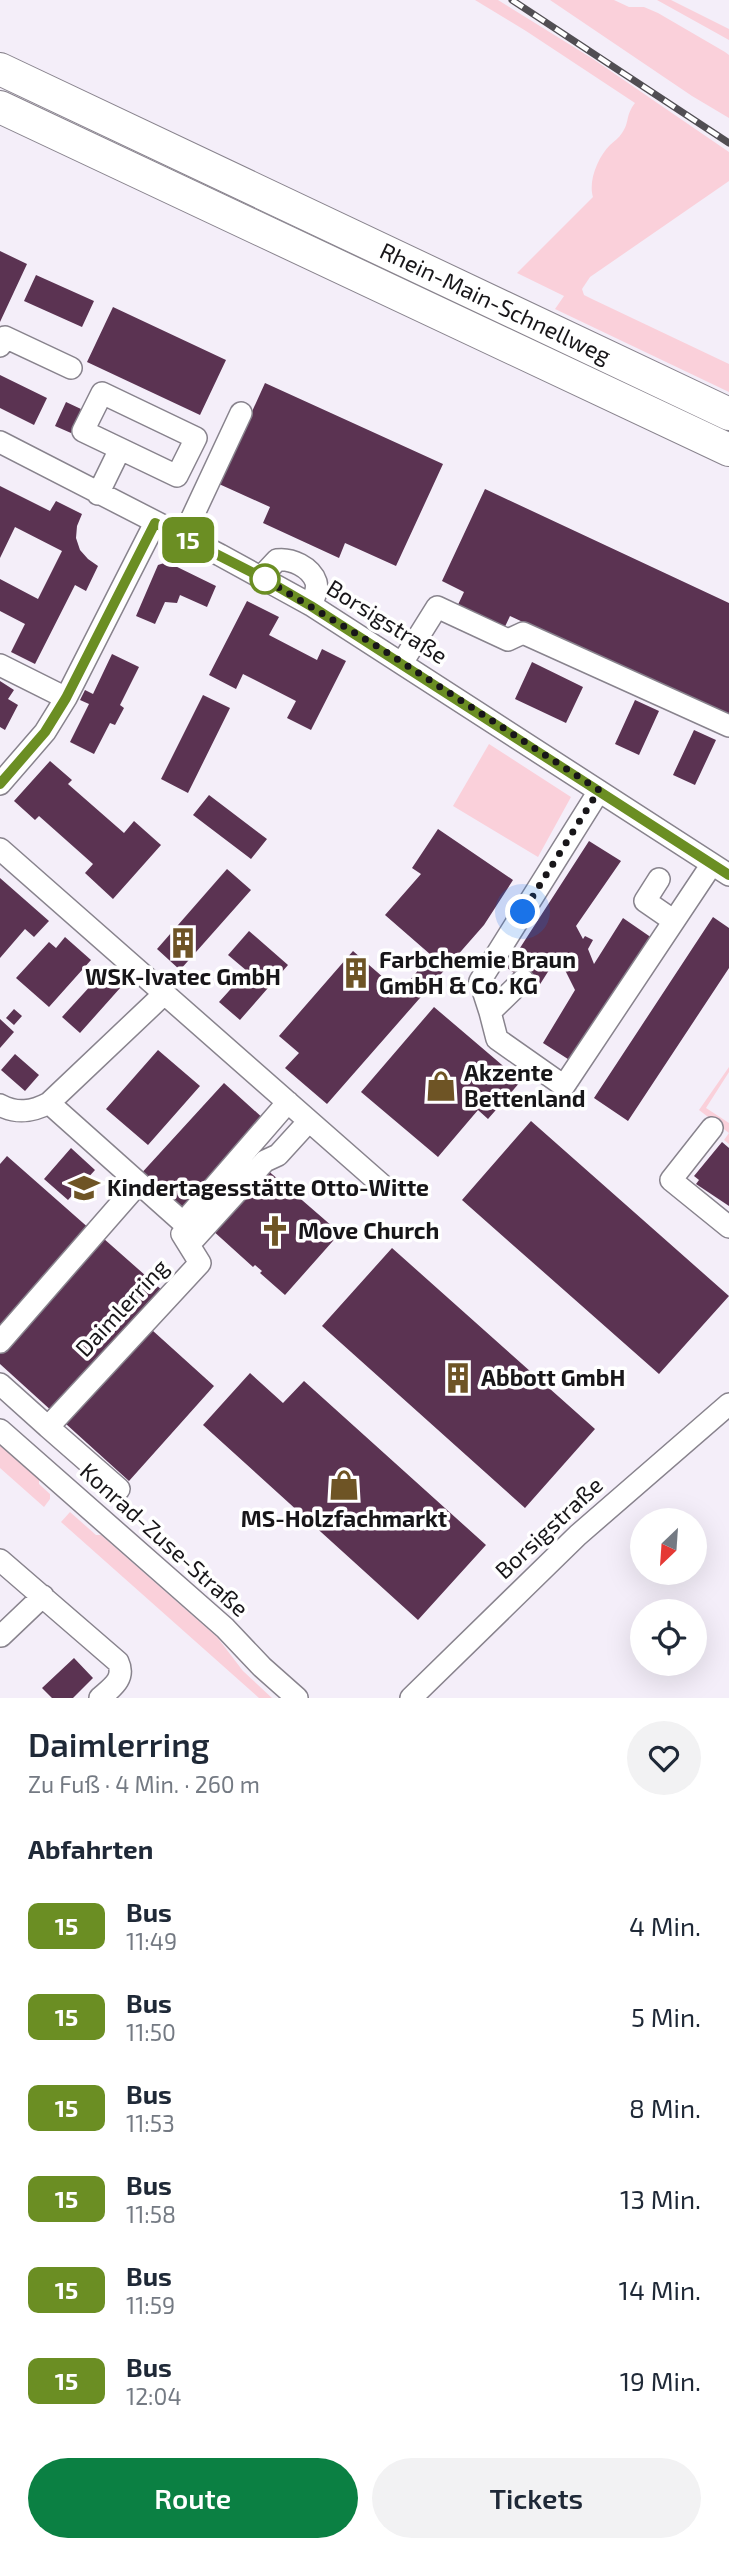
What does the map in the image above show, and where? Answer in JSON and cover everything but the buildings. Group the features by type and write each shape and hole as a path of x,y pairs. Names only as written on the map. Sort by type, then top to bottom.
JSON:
{"highway":[{"name":"Rhein-Main-Schnellweg","path":"0,69 729,414"},
{"path":"0,108 729,450"}],"street":[{"path":"0,346 5,337 71,368"},
{"path":"102,393 196,438 177,476 120,449 83,431 102,393"},
{"path":"183,537 241,413"},
{"name":"Borsigstraße","path":"0,442 261,577 311,606 721,870"},
{"path":"99,494 120,449"},
{"path":"0,784 45,732 66,698 155,523"},
{"path":"261,577 277,560 287,559 302,567 316,583 317,591 311,606"},
{"path":"402,663 437,607 508,640 523,633 729,726"},
{"path":"0,665 66,698"},
{"path":"599,790 480,981 497,1039 564,1086 674,921 721,870"},
{"path":"0,849 382,1185"},
{"path":"659,879 645,901 674,921"},
{"path":"490,1012 523,980"},
{"path":"0,1105 14,1111 26,1112 49,1103 164,994"},
{"path":"288,1102 182,1228 195,1238 265,1161 278,1156 309,1121"},
{"name":"Daimlerring","path":"48,1427 200,1263 182,1228 49,1103"},
{"path":"712,1128 671,1180 729,1227"},
{"path":"0,1342 138,1184"},
{"path":"0,1384 119,1489"},
{"name":"Borsigstraße","path":"411,1698 569,1543 729,1404"},
{"name":"Konrad-Zuse-Straße","path":"0,1430 225,1628 294,1697"},
{"path":"0,1560 118,1662 121,1669 119,1679 100,1698"},
{"path":"1,1636 43,1596"}],"shaded area":[{"path":"475,0 498,0 593,59 729,152 729,181 590,277 582,289 584,295 729,364 729,392 555,309 564,296 517,273 593,197 593,177 598,163 624,129 635,103"},
{"path":"550,0 614,0 629,7 644,7 725,52 729,55 729,118 692,96"},
{"path":"657,0 671,0 729,29 729,40"},
{"path":"489,744 571,797 538,857 453,806"},
{"path":"729,1067 729,1072 706,1108 729,1123 729,1133 699,1110"},
{"path":"0,1445 39,1479 39,1484 50,1494 44,1507 0,1468"},
{"path":"70,1512 96,1535 101,1535 217,1637 243,1671 272,1698 259,1698 61,1522"}],"railway":[{"path":"512,0 729,143"}],"bus line":[{"name":"15","path":"0,784 45,732 66,698 155,523 261,577 380,648 729,875"}],"place":[{"name":"WSK-Ivatec GmbH","path":"183,943"},
{"name":"Farbchemie Braun GmbH & Co. KG","path":"356,973"},
{"name":"Akzente Bettenland","path":"441,1086"},
{"name":"Kindertagesstätte Otto-Witte","path":"84,1188"},
{"name":"Move Church","path":"275,1231"},
{"name":"Abbott GmbH","path":"458,1378"},
{"name":"MS-Holzfachmarkt","path":"344,1485"}],"route":[{"path":"265,579 261,577 380,648 599,790 523,912"}]}
